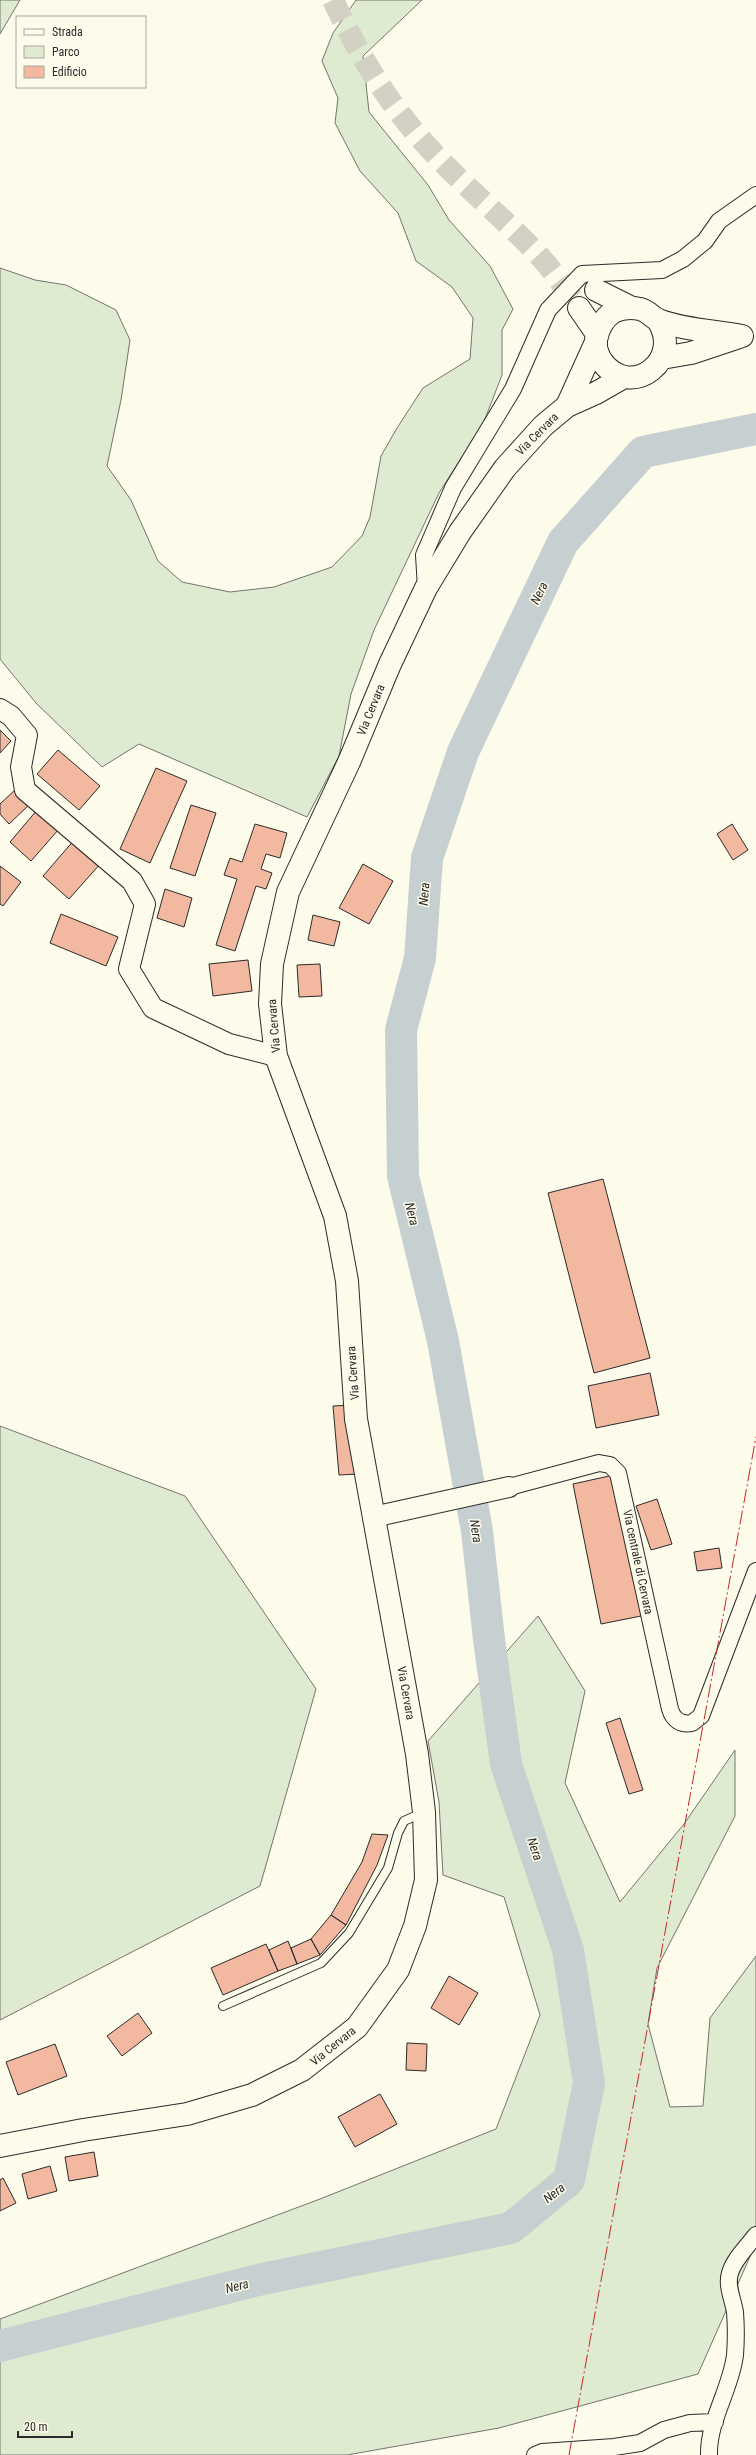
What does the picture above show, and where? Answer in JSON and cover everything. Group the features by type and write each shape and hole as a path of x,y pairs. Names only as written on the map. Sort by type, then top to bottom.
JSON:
{"main road":[{"path":"596,290 632,308"},
{"path":"579,308 597,338"},
{"path":"657,319 665,334 665,350 662,358 650,372 642,376 624,376 615,374 604,364 597,352 597,338 606,318 613,312 632,308 641,309 657,319 694,328 749,334"},
{"path":"662,358 691,353 749,334"},
{"name":"Via Cervara","path":"567,406 597,338"},
{"name":"Via Cervara","path":"0,2146 83,2130 187,2114 252,2095 302,2070 357,2027 398,1970 415,1926 426,1880 424,1812 414,1739 372,1517 356,1419 347,1281 336,1216 276,1056 270,1004 272,970 288,892 349,762 390,664 426,588 460,532 505,468 543,426 567,406 596,393 624,376"}],"street":[{"path":"426,588 424,555 453,488 513,389 548,310 582,274 662,270 683,259 705,241 719,221 756,195"},
{"path":"0,709 11,716 27,735 21,767 25,790 132,881 145,904 129,969 153,1008 229,1044 276,1056"},
{"name":"Via centrale di Cervara","path":"372,1517 436,1504 599,1463 610,1465 618,1473 670,1710 672,1715 680,1723 692,1723 701,1716 756,1571"},
{"path":"709,2455 708,2443 726,2391 735,2355 735,2312 729,2288 730,2274 738,2258 756,2235"},
{"path":"535,2455 542,2452 614,2447 640,2443 664,2430 690,2423 715,2422"}],"lane":[{"path":"223,2006 321,1963 349,1933 388,1868 398,1834 404,1821 424,1812"}],"green space":[{"path":"0,0 20,0 0,34"},
{"path":"356,0 422,0 363,56 369,112 428,185 449,220 490,266 513,309 502,330 502,375 483,424 439,493 374,630 351,694 339,756 307,817 139,744 102,767 36,703 0,659 0,268 35,280 66,285 116,310 130,340 121,400 107,466 131,500 158,561 182,582 230,592 274,587 332,567 362,536 370,517 381,456 423,388 470,359 473,318 452,287 416,261 398,213 360,171 335,123 338,98 322,61 333,33"},
{"path":"0,1426 185,1496 316,1689 260,1886 0,2020"},
{"path":"538,1616 585,1691 565,1783 620,1902 684,1824 735,1750 735,1816 657,1968 648,2024 670,2107 703,2106 710,2018 756,1956 756,2243 698,2374 499,2428 347,2455 0,2455 0,2319 320,2199 496,2129 540,2015 504,1897 443,1875 439,1802 428,1741"}],"building":[{"path":"0,730 11,741 0,753"},
{"path":"58,750 100,786 79,810 37,774"},
{"path":"156,768 187,781 150,863 120,849"},
{"path":"16,789 30,804 9,824 0,814 0,804"},
{"path":"191,805 216,813 195,876 170,868"},
{"path":"37,810 59,829 31,861 10,842"},
{"path":"255,824 287,833 280,858 266,854 261,869 272,873 266,889 256,886 235,951 216,945 237,879 224,875 230,858 242,862"},
{"path":"732,824 748,850 733,860 717,834"},
{"path":"75,839 101,863 69,899 43,876"},
{"path":"363,864 393,881 369,924 339,908"},
{"path":"0,866 21,882 3,906 0,904"},
{"path":"165,889 192,898 184,927 157,918"},
{"path":"61,914 118,937 106,966 50,943"},
{"path":"313,915 340,922 334,946 308,940"},
{"path":"248,960 252,991 213,996 209,964"},
{"path":"320,964 322,996 299,997 297,965"},
{"path":"603,1179 650,1358 594,1373 548,1193"},
{"path":"650,1373 659,1415 596,1428 588,1386"},
{"path":"353,1405 359,1474 339,1475 333,1406"},
{"path":"618,1474 646,1615 601,1624 573,1484"},
{"path":"657,1499 672,1544 651,1550 636,1506"},
{"path":"719,1548 722,1568 697,1571 694,1552"},
{"path":"620,1718 643,1790 629,1794 606,1723"},
{"path":"372,1834 388,1835 377,1865 346,1925 331,1915 362,1862"},
{"path":"331,1915 346,1925 320,1955 311,1939"},
{"path":"311,1939 320,1955 297,1964 291,1948"},
{"path":"288,1941 297,1964 278,1971 269,1950"},
{"path":"266,1944 278,1971 223,1995 211,1968"},
{"path":"449,1976 478,1993 459,2025 431,2008"},
{"path":"138,2013 152,2033 122,2056 107,2036"},
{"path":"407,2043 427,2044 426,2071 406,2070"},
{"path":"55,2044 67,2076 18,2095 6,2062"},
{"path":"380,2094 397,2124 355,2147 338,2117"},
{"path":"94,2152 98,2176 69,2181 65,2157"},
{"path":"50,2166 57,2191 28,2199 22,2174"},
{"path":"3,2178 16,2203 0,2211 0,2180"}],"waterway":[{"name":"Nera","path":"0,2346 258,2280 511,2228 569,2180 589,2083 568,1950 506,1764 489,1639 477,1531 443,1341 403,1176 401,1030 420,958 427,858 463,752 563,542 643,452 756,429"}],"tunnel":[{"path":"333,0 363,58 387,96 413,131 456,176 529,245 543,260 579,308"}],"power":[{"path":"569,2455 756,1437"}]}
